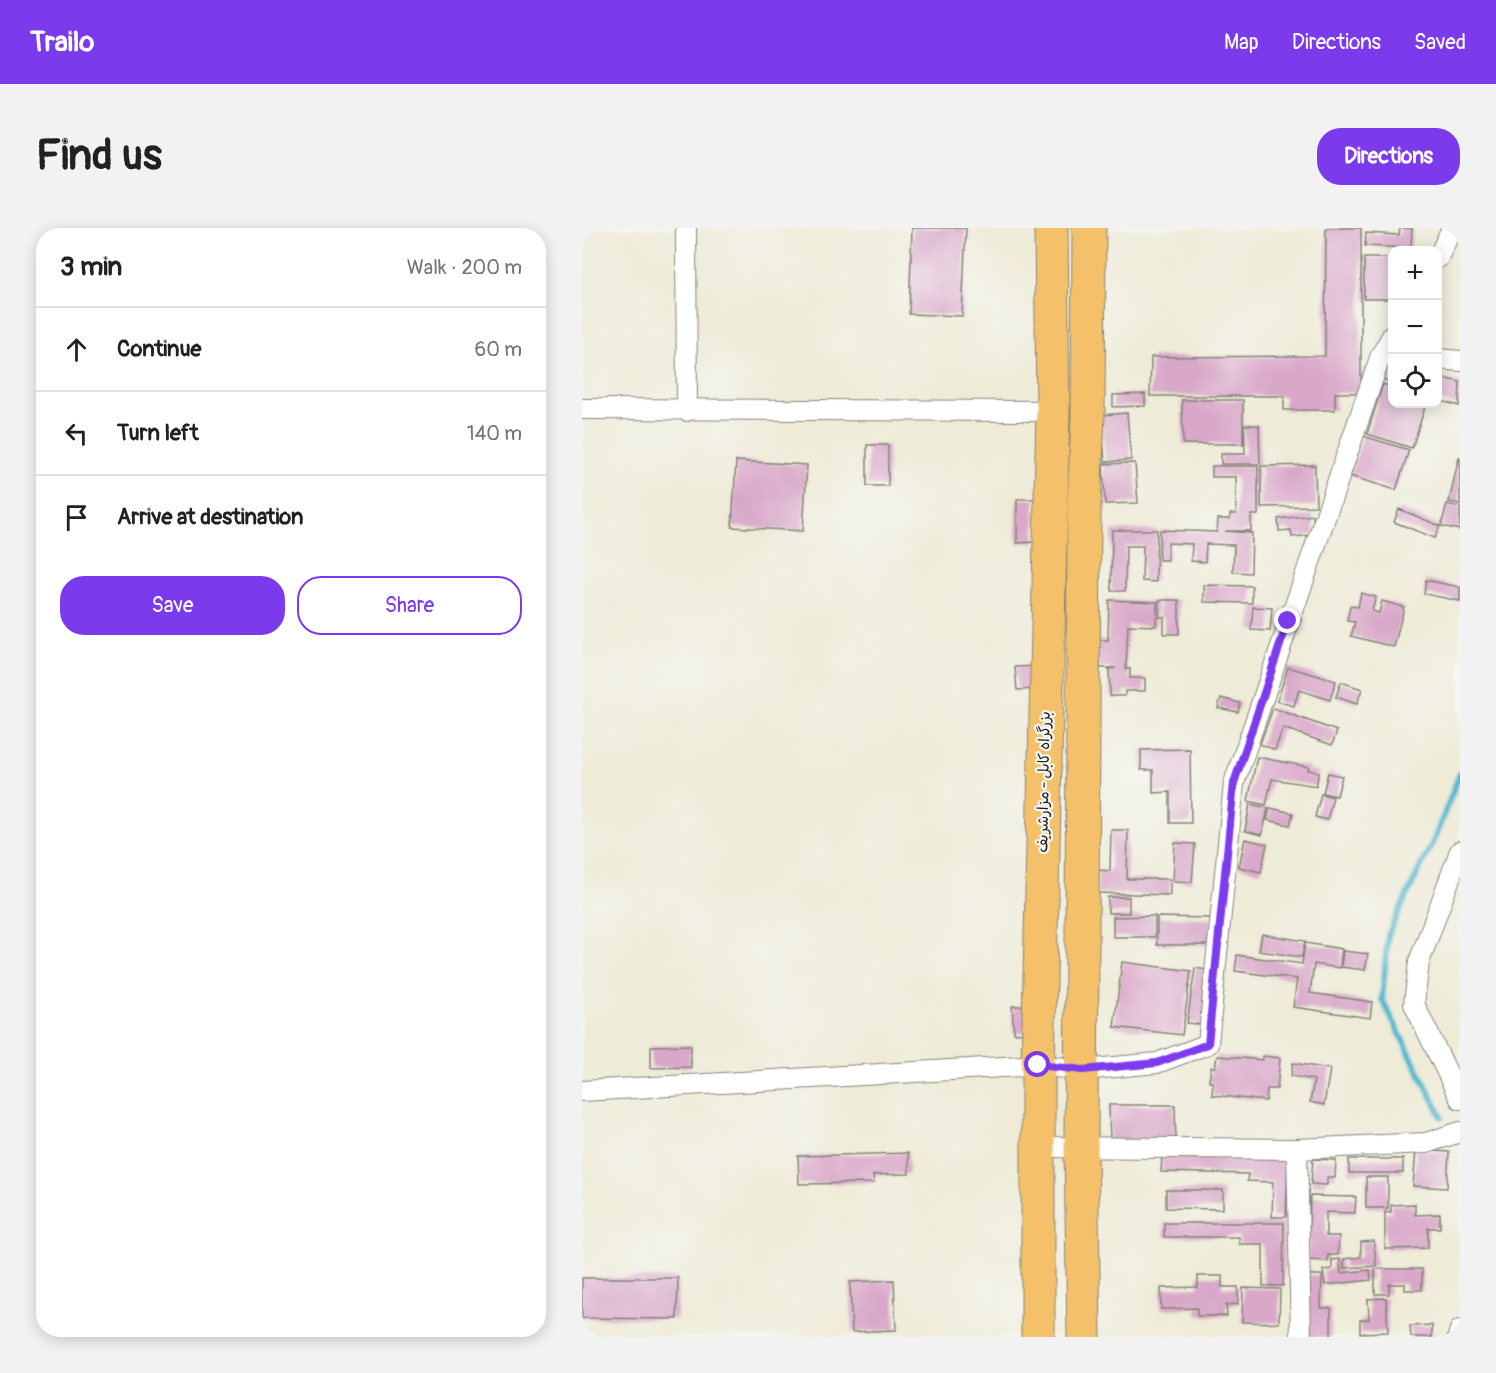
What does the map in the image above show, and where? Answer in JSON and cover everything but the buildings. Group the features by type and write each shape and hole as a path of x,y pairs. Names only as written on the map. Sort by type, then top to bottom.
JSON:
{"highway":[{"name":"بزرگراه کابل - مزارشریف","path":"1038,1337 1038,1065 1053,411 1051,228"},
{"path":"1084,1337 1081,1149 1084,507 1088,414 1089,228"}],"street":[{"path":"686,228 687,411"},
{"path":"1442,248 1452,228"},
{"path":"582,1091 1038,1065 1083,1070 1157,1063 1208,1044 1234,783 1387,356"},
{"path":"1442,359 1460,361"},
{"path":"582,409 1053,411"},
{"path":"1460,851 1419,962 1414,1004 1460,1099"},
{"path":"1038,1147 1297,1149 1426,1143 1460,1132"},
{"path":"1297,1149 1301,1337"},
{"path":"1458,1337 1460,1330"}],"waterway":[{"path":"1442,1117 1382,999 1388,935 1435,837 1460,773"}],"route":[{"path":"1038,1065 1083,1070 1157,1063 1208,1044 1234,783 1288,621"}]}
